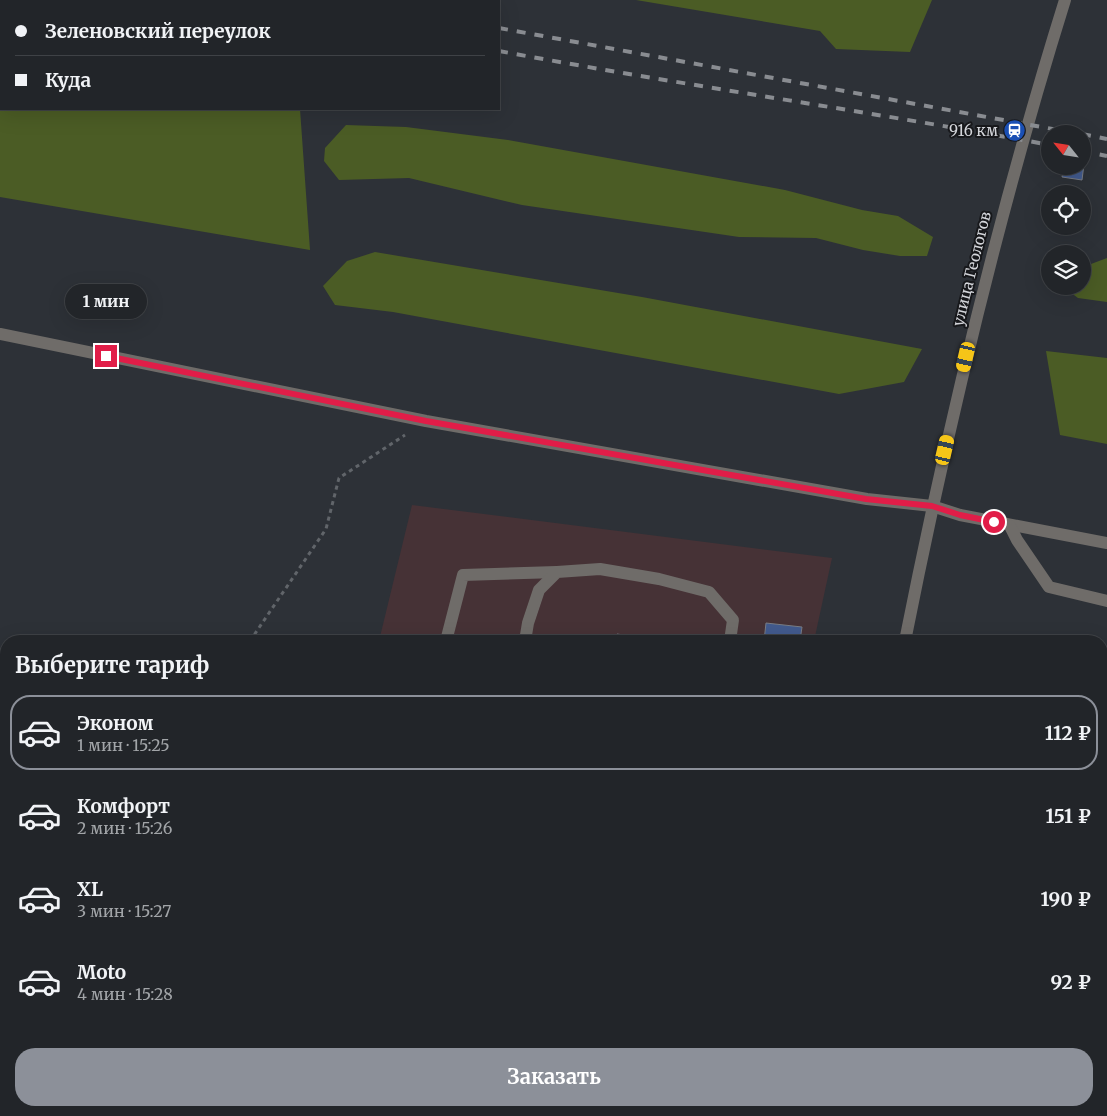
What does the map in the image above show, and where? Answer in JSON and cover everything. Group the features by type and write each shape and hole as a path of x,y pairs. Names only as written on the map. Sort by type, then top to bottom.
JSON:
{"street":[{"name":"улица Геологов","path":"906,635 932,506 966,357 1022,140 1065,0"},
{"path":"0,334 426,421 857,497 932,506 960,515 1010,526 1107,543"},
{"path":"1010,526 1017,540 1049,587 1107,601"},
{"path":"448,635 463,575 557,572 600,568 658,579 709,592 732,620 731,635"},
{"path":"526,635 539,590 557,572"}],"path":[{"path":"254,635 326,529 340,478 426,421"}],"shaded area":[{"path":"412,505 832,558 815,635 380,635"}],"green space":[{"path":"636,0 932,0 910,52 836,49 820,31"},
{"path":"0,110 300,110 310,250 0,197"},
{"path":"346,125 406,127 508,140 785,190 862,210 898,216 933,237 927,256 900,256 863,250 816,238 739,237 522,205 409,178 339,180 324,161 325,148"},
{"path":"375,252 642,297 922,349 904,382 839,394 393,312 335,305 323,286 347,261"},
{"path":"1107,258 1107,302 1078,298 1074,295 1091,295 1091,264"},
{"path":"1046,351 1107,358 1107,444 1060,435"}],"building":[{"path":"1062,175 1083,175 1082,180 1062,177"},
{"path":"766,623 802,627 801,635 765,635"}],"railway":[{"path":"500,28 1041,127"},
{"path":"500,51 1041,143"},
{"path":"1091,136 1107,139"},
{"path":"1091,153 1107,156"}],"place":[{"name":"916 км","path":"1014,131"}],"route":[{"path":"106,356 426,421 866,499 932,506 960,515 994,522"}]}
